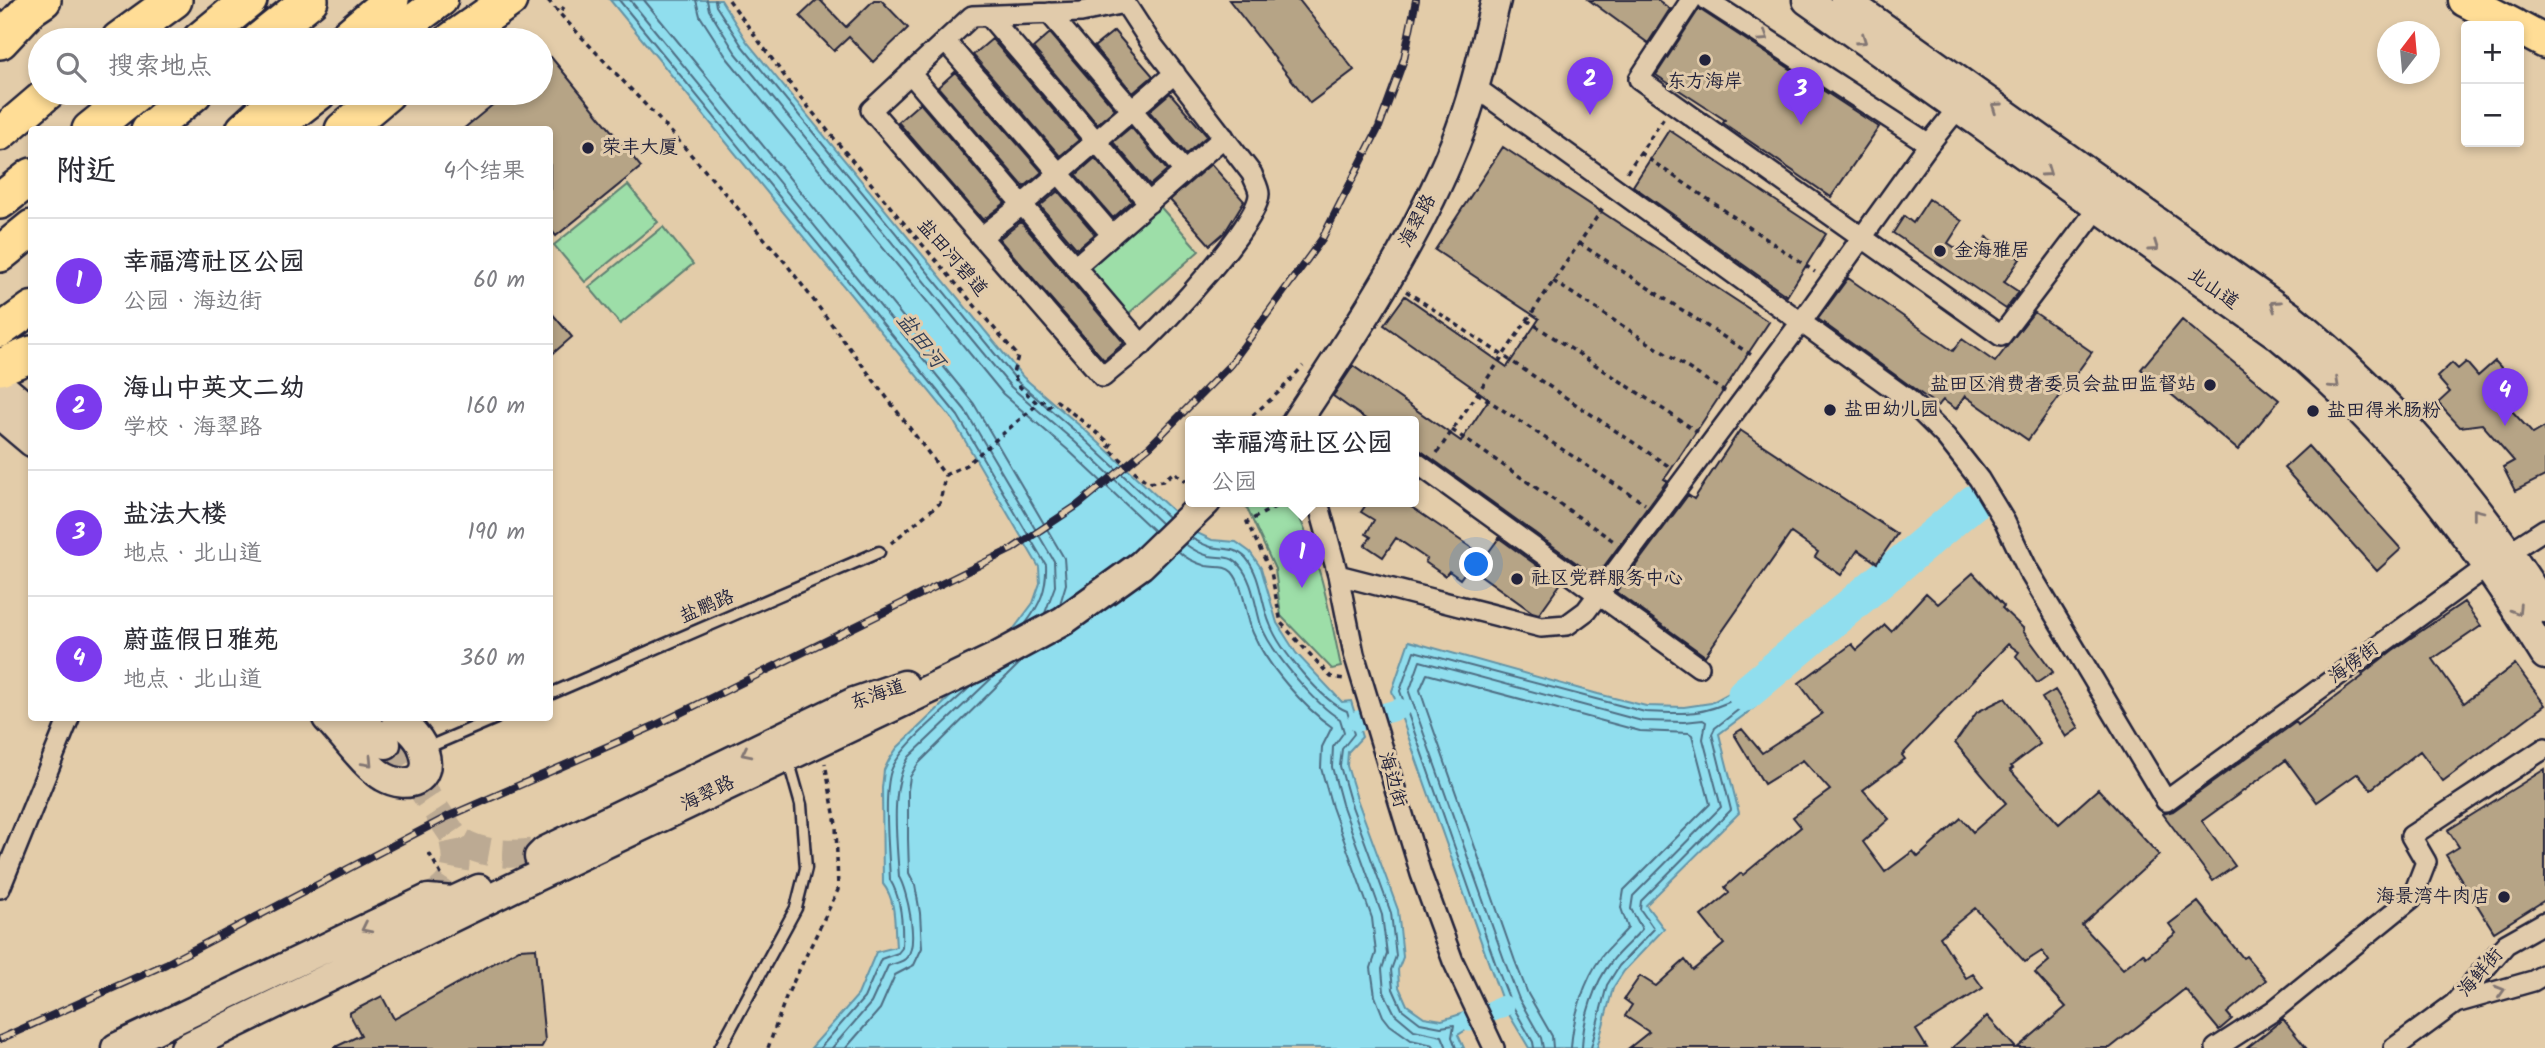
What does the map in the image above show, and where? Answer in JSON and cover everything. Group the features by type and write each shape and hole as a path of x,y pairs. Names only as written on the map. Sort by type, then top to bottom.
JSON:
{"highway":[{"path":"0,40 31,8 43,0"},
{"path":"136,28 174,0"},
{"path":"215,28 249,0"},
{"path":"275,28 310,0"},
{"path":"358,28 391,0"},
{"path":"469,28 509,0"},
{"path":"95,126 120,105"},
{"path":"154,126 179,105"},
{"path":"248,126 271,105"},
{"path":"348,126 373,105"},
{"path":"0,201 28,179"},
{"path":"0,254 28,231"},
{"path":"0,367 28,356"}],"main road":[{"path":"120,28 152,0"},
{"path":"403,28 441,0"},
{"path":"2465,0 2505,21"},
{"path":"2524,31 2545,42"},
{"path":"0,134 34,105"},
{"path":"277,126 304,105"},
{"path":"0,331 28,312"}],"street":[{"name":"海翠路","path":"1300,416 1387,278 1426,209 1475,87 1496,0"},
{"path":"1691,0 1639,79 2001,336 2105,198"},
{"path":"1707,0 1929,144"},
{"name":"北山道","path":"1807,0 1958,108 2105,198"},
{"name":"北山道","path":"1845,0 2105,198 2317,367 2384,433 2465,532 2498,560 2545,608"},
{"path":"1124,2 1252,174 1259,193 1247,222 1220,259 1142,345 1103,377 871,110 972,16 1049,13 1081,12 1124,2"},
{"path":"1049,13 1184,172"},
{"path":"989,16 1149,203"},
{"path":"945,41 1112,235"},
{"path":"910,73 1142,345"},
{"path":"981,237 1175,73"},
{"path":"1475,87 1802,321"},
{"path":"1339,575 1541,627 1567,625 1586,611 1958,108"},
{"path":"1075,267 1224,137"},
{"name":"海傍街","path":"1802,321 1909,400 1946,437 1979,479 2005,522 2028,570 2166,801 2498,560 2545,530"},
{"path":"0,385 28,409"},
{"path":"0,415 28,439"},
{"path":"1420,465 1699,667"},
{"name":"海翠路","path":"116,1048 428,899 453,901 530,865 545,850 814,732 952,679 1063,621 1141,565 1201,507"},
{"name":"海边街","path":"1319,507 1339,575 1353,654 1421,874 1469,997 1492,1044"},
{"name":"北山道","path":"2498,560 2545,655"},
{"path":"0,888 68,721"},
{"path":"330,721 378,773 395,782 410,783 419,779 426,760 424,749 400,721"},
{"path":"362,721 386,744"},
{"name":"海翠路","path":"185,1048 787,756 814,732"},
{"path":"2216,1048 2273,1011 2412,898 2426,862 2411,836 2545,748"},
{"name":"海鲜街","path":"2395,1048 2454,1004 2506,944 2545,922"},
{"name":"海鲜街","path":"2454,1004 2533,981 2545,974"}],"lane":[{"name":"盐鹏路","path":"553,693 879,552"},
{"path":"424,749 489,721"},
{"path":"720,1048 796,908 806,868 801,805 787,756"}],"path":[{"path":"548,0 672,133 784,261 945,475 940,503 879,552"},
{"name":"盐田河碧道","path":"729,0 804,102 1018,356 1013,373 1019,386 1038,404"},
{"path":"559,13 564,6"},
{"path":"1420,465 1452,430 1478,393 1674,103"},
{"path":"1640,153 1829,281"},
{"path":"1579,243 1768,366"},
{"path":"1387,278 1686,477"},
{"path":"1553,281 1741,402"},
{"path":"1527,320 1712,442"},
{"path":"1252,416 1304,365"},
{"path":"1478,393 1659,514"},
{"path":"945,475 966,465 1038,404 1043,401 1048,407 1057,401 1111,444 1108,448 1149,483 1163,481 1174,472 1185,480"},
{"path":"1452,430 1630,553"},
{"path":"1275,507 1247,522 1271,572 1281,623 1331,677"},
{"path":"429,853 449,889"}],"green space":[{"path":"628,185 658,222 585,282 554,245"},
{"path":"1158,204 1199,251 1127,315 1085,268"},
{"path":"663,227 693,264 620,324 589,287"},
{"path":"1246,507 1294,507 1317,563 1341,667 1332,669 1281,616 1275,569"}],"water":[{"name":"盐田河","path":"610,0 721,0 747,42 1023,377 1197,533 1212,540 1236,542 1250,552 1261,568 1277,623 1296,653 1342,702 1351,701 1362,737 1348,752 1347,766 1398,910 1403,957 1398,970 1399,987 1407,1005 1424,1017 1442,1020 1464,1013 1471,1027 1458,1035 1464,1048 811,1048 858,995 876,952 896,947 893,906 883,884 884,770 897,748 995,654 1033,603 1040,583 1039,567 953,420"},
{"path":"1409,641 1646,706 1684,707 1711,703 1740,687 1755,707 1719,734 1739,813 1646,905 1664,929 1624,971 1613,988 1597,1048 1529,1048 1504,1006 1392,691"}],"building":[{"path":"817,0 846,27 874,0 881,0 908,28 873,62 849,37 834,51 800,16"},
{"path":"1229,0 1299,0 1354,70 1310,103"},
{"path":"1589,0 1658,0 1670,9 1648,43"},
{"path":"1699,9 1879,127 1831,197 1723,123 1725,120 1656,75"},
{"path":"1114,31 1153,76 1133,93 1094,47"},
{"path":"1050,33 1115,109 1097,124 1033,48"},
{"path":"992,39 1079,140 1060,156 973,55"},
{"name":"荣丰大厦","path":"553,59 641,167 556,236 553,232 553,126 467,126 492,105 553,105"},
{"path":"955,72 1042,172 1024,187 938,87"},
{"path":"1170,93 1207,136 1186,154 1149,111"},
{"path":"920,103 1005,203 983,220 898,122"},
{"path":"1131,127 1167,170 1150,185 1113,142"},
{"path":"1669,130 1826,234 1787,296 1633,186"},
{"path":"1503,147 1769,322 1664,479 1667,481 1596,577 1419,450 1419,416 1361,416 1333,396 1353,366 1461,441 1489,399 1384,325 1405,296 1507,367 1539,319 1435,250"},
{"path":"1095,158 1132,201 1113,218 1076,175"},
{"path":"1211,164 1244,201 1225,232 1210,245 1170,200"},
{"path":"1058,191 1095,234 1077,249 1040,206"},
{"name":"金海雅居","path":"1929,199 1962,221 1948,243 1972,259 1987,237 2020,259 2004,282 2019,292 2006,309 1893,233 1904,216 1913,223"},
{"path":"1021,222 1124,343 1104,360 999,239"},
{"path":"1848,278 1953,351 1962,339 1995,362 2034,312 2092,352 2028,440 1965,396 1956,409 1943,400 1938,406 1818,319"},
{"path":"553,315 572,337 553,353"},
{"name":"盐田区消费者委员会盐田监督站","path":"2182,320 2279,400 2238,450 2141,369"},
{"path":"2495,361 2517,385 2501,399 2533,434 2545,427 2545,476 2515,491 2503,467 2514,461 2482,424 2460,427 2438,403 2450,392 2437,377 2452,363 2458,369 2466,362 2478,376"},
{"path":"1740,430 1897,534 1877,563 1858,550 1841,575 1815,557 1818,552 1791,533 1705,656 1616,592 1688,495 1694,499"},
{"path":"2308,446 2401,549 2377,571 2284,468"},
{"path":"1364,507 1411,507 1485,557 1499,538 1561,583 1539,614 1532,612 1469,567 1460,579 1449,571 1445,576 1425,562 1427,559 1396,538 1383,557 1365,545 1371,537 1366,534 1374,520 1361,512"},
{"path":"1973,573 2004,606 2002,608 2024,629 2053,672 2037,683 2016,656 2019,652 2008,644 1902,755 1905,759 1863,790 1889,819 1863,842 1885,872 1913,851 1918,857 1961,818 1973,832 2006,803 1955,743 1977,712 2005,698 2040,744 2011,766 2013,768 2010,770 2059,824 2098,789 2159,855 2082,925 2123,969 2143,953 2146,957 2176,933 2169,924 2198,902 2243,958 2246,956 2266,980 2227,1013 2232,1019 2219,1030 2185,989 2110,1048 2017,1048 2066,1007 2035,973 2049,961 2042,951 2025,962 1975,908 1940,937 1966,978 1973,974 1983,988 1916,1030 1927,1048 1629,1048 1649,1032 1625,1016 1632,1005 1624,999 1640,976 1656,986 1685,960 1693,970 1724,944 1701,916 1729,893 1725,887 1801,827 1793,817 1830,790 1803,760 1764,784 1734,734 1742,729 1762,753 1822,714 1799,683 1852,644 1857,650 1885,625 1891,631 1926,593 1938,604"},
{"path":"2464,602 2481,626 2433,659 2464,703 2515,664 2545,705 2443,781 2420,751 2371,789 2358,773 2317,802 2286,760 2202,821 2235,866 2213,881 2163,814 2173,811 2296,722 2298,725 2393,650"},
{"path":"2055,690 2079,728 2066,737 2042,698"},
{"path":"2545,769 2545,900 2494,932 2446,855 2459,847 2448,830"},
{"path":"536,948 545,1041 541,1048 333,1048 361,1035 349,1013 382,996 394,1019 519,949"},
{"path":"1987,1016 2016,1048 1952,1048"},
{"path":"2283,1019 2306,1048 2247,1048"}],"waterway":[{"path":"1745,694 1974,502"},
{"path":"1358,721 1399,709"},
{"path":"1469,1021 1504,1006"}],"tunnel":[{"path":"386,744 405,764 455,838 487,852 510,854 545,851"},
{"path":"428,899 446,886 454,871 456,862 451,831"}],"railway":[{"path":"0,1039 166,964 447,817 654,726 1012,549 1078,505 1150,446 1230,365 1322,239 1379,127 1404,59 1416,0"}],"place":[{"name":"东方海岸","path":"1705,60"},
{"name":"海山中英文二幼","path":"1590,115"},
{"name":"盐法大楼","path":"1801,125"},
{"name":"荣丰大厦","path":"588,148"},
{"name":"金海雅居","path":"1940,251"},
{"name":"盐田区消费者委员会盐田监督站","path":"2210,385"},
{"name":"盐田幼儿园","path":"1830,410"},
{"name":"盐田得米肠粉","path":"2313,411"},
{"name":"蔚蓝假日雅苑","path":"2505,426"},
{"name":"社区党群服务中心","path":"1517,579"},
{"name":"幸福湾社区公园","path":"1302,588"},
{"name":"海景湾牛肉店","path":"2504,897"}]}
